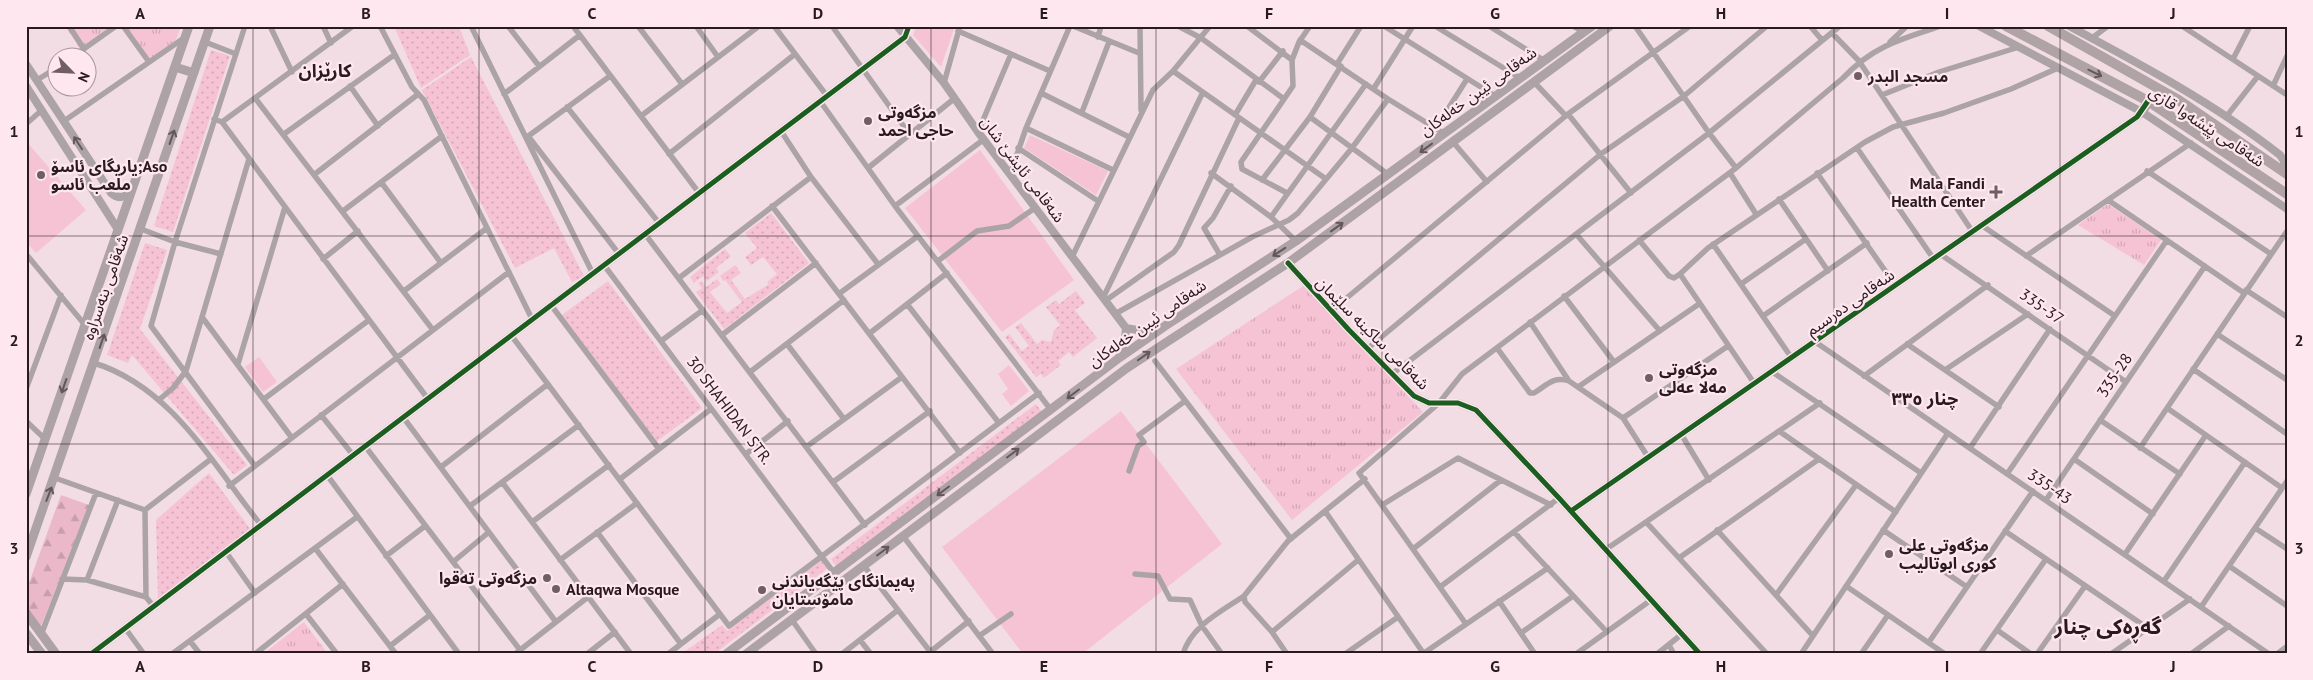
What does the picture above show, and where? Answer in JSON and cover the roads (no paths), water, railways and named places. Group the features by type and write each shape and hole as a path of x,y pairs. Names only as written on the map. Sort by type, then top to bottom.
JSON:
{"highway":[{"name":"شەقامی پێشەوا قازی","path":"2006,26 2148,101 2287,194"},
{"name":"شەقامی پێشەوا قازی","path":"2047,26 2129,70 2218,125 2285,173"},
{"path":"2034,40 2041,41 2045,38 2047,26"},
{"path":"2070,60 2066,56 2066,48 2073,43 2079,44"},
{"path":"2129,70 2135,62"},
{"path":"2142,112 2148,101"}],"main road":[{"name":"شەقامی بنەسراوە","path":"26,494 189,26"},
{"name":"شەقامی بنەسراوە","path":"26,556 55,478 210,26"},
{"name":"شەقامی ئیبن خەلەکان","path":"726,654 1119,358 1193,307 1296,241 1592,26"},
{"name":"شەقامی ئیبن خەلەکان","path":"746,654 1109,381 1199,319 1288,263 1610,26"},
{"path":"175,66 194,73"},
{"path":"1483,106 1488,116"},
{"path":"1193,307 1199,319"},
{"path":"1102,372 1109,381"},
{"path":"26,545 41,514"},
{"path":"26,614 56,654"},
{"path":"772,619 774,625 780,629"},
{"path":"759,629 766,639"},
{"path":"26,634 42,654"}],"street":[{"path":"69,26 83,48"},
{"path":"85,48 116,26"},
{"path":"123,26 149,62"},
{"path":"245,26 175,242 151,326 255,466"},
{"path":"270,26 292,72"},
{"path":"322,26 331,43"},
{"path":"222,122 353,26"},
{"path":"380,26 417,95 424,100 532,320"},
{"path":"471,26 527,137 592,274"},
{"path":"508,26 539,66"},
{"path":"573,26 699,193"},
{"path":"638,26 682,84"},
{"path":"696,26 718,57"},
{"path":"640,116 759,26"},
{"path":"774,26 827,96"},
{"path":"832,26 910,135"},
{"name":"شەقامی ئایشێ شان","path":"897,26 944,83 983,140 1126,328"},
{"path":"91,654 905,37 909,26"},
{"path":"1010,175 1018,148 1040,93 1072,26 1139,53"},
{"path":"1098,37 1101,26"},
{"path":"1140,26 1141,112"},
{"path":"1178,26 1201,38 1284,99"},
{"path":"1072,257 1153,90 1173,71 1210,26"},
{"path":"1247,26 1283,51 1292,60"},
{"path":"1287,193 1242,169 1241,162 1294,83 1292,60 1300,40 1310,26"},
{"path":"1262,180 1310,118 1361,26"},
{"path":"1384,26 1495,96"},
{"path":"1374,88 1413,26"},
{"path":"1435,26 1520,78"},
{"path":"1489,26 1500,29 1545,61"},
{"path":"1573,26 1584,32"},
{"path":"1634,26 1708,133 1736,168"},
{"path":"1331,310 1567,115 1690,26"},
{"path":"1367,349 1601,154 1684,96 1767,26"},
{"path":"1810,26 1822,40"},
{"path":"1392,374 1479,305 1708,133 1840,26"},
{"path":"1466,624 1359,473 1439,403 1462,374 1730,173 1843,78 1859,61 1889,43 1907,26"},
{"path":"1889,43 1941,26"},
{"path":"1979,26 2142,112 2287,209"},
{"path":"2070,26 2172,82 2226,117 2280,155 2284,161 2285,173"},
{"path":"2092,38 2108,26"},
{"path":"2182,26 2287,96"},
{"path":"2233,59 2250,26"},
{"path":"944,83 959,29 1050,71"},
{"path":"1832,33 1859,61 1972,231"},
{"path":"504,94 580,35"},
{"path":"64,121 186,36"},
{"path":"1300,40 1388,99 1445,134"},
{"path":"205,42 236,54"},
{"path":"1082,112 1109,42"},
{"path":"1882,95 1939,72 2019,46"},
{"path":"1104,299 1174,252 1179,245 1237,116 1257,81 1283,51"},
{"path":"669,154 795,54"},
{"path":"978,132 1011,54"},
{"path":"284,134 394,55"},
{"path":"2273,86 2287,56"},
{"path":"26,64 111,193 118,198 132,191"},
{"path":"1639,240 1669,276 1674,278 1713,244 1756,214 1817,173 1893,127 1944,113 2002,92 2058,68"},
{"path":"1173,71 1326,179"},
{"path":"37,80 48,73"},
{"path":"527,137 610,76"},
{"path":"2226,117 2258,76"},
{"path":"1436,128 1467,79"},
{"path":"1534,82 1567,115 1631,192"},
{"path":"1271,217 1366,84"},
{"path":"26,86 118,228"},
{"path":"350,86 378,126"},
{"path":"1104,299 1203,92"},
{"path":"1040,93 1082,112 1129,137"},
{"path":"315,174 417,95"},
{"path":"255,98 433,330"},
{"path":"868,168 955,98"},
{"path":"1115,314 1220,255 1289,220 1298,213 1352,148 1388,99"},
{"path":"820,102 895,206 1051,410"},
{"path":"567,107 659,223"},
{"path":"26,124 42,110"},
{"name":"شەقامی دەرسیم","path":"1571,511 2142,112"},
{"path":"1310,118 1389,175"},
{"path":"214,119 222,122 428,399"},
{"path":"1026,128 1113,170"},
{"path":"781,131 811,176 878,264"},
{"path":"343,211 442,136"},
{"path":"527,137 619,254"},
{"path":"895,206 983,140"},
{"path":"1453,142 1487,182"},
{"path":"2026,256 2191,143"},
{"path":"1018,148 1098,201"},
{"path":"1857,148 1937,256"},
{"path":"160,399 173,388 186,371 249,159"},
{"path":"2148,171 2271,254"},
{"path":"1211,173 1271,217 1277,225 1296,241"},
{"path":"1730,173 1756,214"},
{"path":"1817,173 1895,285"},
{"path":"678,278 811,176"},
{"path":"381,182 441,263"},
{"path":"1220,255 1204,228 1213,218 1231,186"},
{"path":"1779,199 1828,271"},
{"path":"2108,200 2205,266 2287,317"},
{"path":"772,206 930,411 960,453"},
{"path":"238,364 285,207"},
{"path":"938,261 977,231 1010,226 1035,208"},
{"path":"1981,225 2115,316"},
{"path":"404,291 487,228"},
{"path":"141,229 175,242 221,254"},
{"path":"323,259 358,231"},
{"path":"2140,448 2287,231"},
{"path":"645,234 865,525"},
{"path":"1576,234 1660,330"},
{"path":"840,293 918,236"},
{"path":"1740,284 1806,240"},
{"path":"2007,474 2167,240"},
{"path":"1763,316 1867,243"},
{"path":"1713,244 1791,357"},
{"path":"26,254 85,324"},
{"name":"335-37","path":"1937,256 1988,285 2126,382"},
{"path":"722,335 816,263"},
{"name":"شەقامی ساکینە سلێمان","path":"1288,263 1367,349 1418,399 1429,403 1464,404 1476,410 1571,511 1700,654"},
{"name":"30 SHAHIDAN STR.","path":"604,265 834,573"},
{"name":"335-28","path":"2046,500 2205,266"},
{"path":"229,486 510,272"},
{"path":"870,333 947,273"},
{"path":"1680,274 1754,383"},
{"path":"1864,376 1988,285"},
{"path":"26,389 61,295"},
{"path":"1564,296 1614,362"},
{"path":"750,372 844,300"},
{"path":"907,304 999,423"},
{"path":"1578,386 1699,304"},
{"path":"551,305 659,449"},
{"path":"661,340 703,310"},
{"path":"1945,370 2028,314"},
{"path":"202,317 292,438"},
{"path":"264,399 369,320"},
{"path":"1530,322 1570,381"},
{"path":"1119,358 1124,349 1126,328 1148,332 1165,326"},
{"path":"1970,448 2050,329"},
{"path":"2217,334 2287,380"},
{"path":"511,335 729,626 1039,393"},
{"name":"335-43","path":"1814,341 2270,654"},
{"path":"787,344 844,419"},
{"path":"1907,344 1999,407"},
{"path":"1623,418 1728,346"},
{"path":"1497,348 1530,392 1534,393 1550,381 1559,378 1570,381 1623,418 1648,457"},
{"path":"1155,361 1291,539"},
{"path":"94,363 112,368 160,399 178,417 211,459 229,486 261,525"},
{"path":"2193,369 2287,434"},
{"path":"1772,371 1921,473"},
{"path":"806,447 902,377"},
{"path":"441,467 548,384"},
{"path":"1129,471 1138,446 1144,442 1139,435 1185,401"},
{"path":"1605,550 1820,403"},
{"path":"2167,408 2282,488"},
{"path":"620,479 711,409"},
{"path":"833,482 930,411"},
{"path":"321,415 353,455"},
{"path":"403,417 556,622"},
{"path":"2100,420 2180,474"},
{"path":"746,454 788,421"},
{"path":"26,422 46,439"},
{"path":"470,506 579,425"},
{"path":"1780,431 1896,512"},
{"path":"1801,654 1948,433"},
{"path":"1681,434 1709,480"},
{"path":"2125,554 2206,435"},
{"path":"365,446 518,652 588,598"},
{"path":"1382,505 1458,458 1551,505"},
{"path":"145,510 211,459"},
{"path":"1679,558 1819,459"},
{"path":"2074,459 2153,514"},
{"path":"2164,581 2245,462"},
{"path":"532,522 609,465"},
{"path":"327,475 459,654"},
{"path":"55,478 145,510"},
{"path":"1287,654 1272,632 1245,602 1244,592 1291,539 1365,480"},
{"path":"1413,549 1501,480"},
{"path":"2201,607 2287,481"},
{"path":"502,482 630,654"},
{"path":"1776,595 1856,485"},
{"path":"1929,642 2032,491"},
{"path":"41,635 96,493"},
{"path":"1440,587 1559,498"},
{"path":"87,580 118,500"},
{"path":"560,560 637,502"},
{"path":"145,510 146,597"},
{"path":"1324,511 1424,653 1548,568"},
{"path":"172,654 357,516"},
{"path":"1646,522 1767,654"},
{"path":"386,556 426,526"},
{"path":"2255,528 2287,549"},
{"path":"1717,530 1813,636"},
{"path":"1883,530 1967,587"},
{"path":"2005,531 2146,628"},
{"path":"453,562 490,532"},
{"path":"598,532 681,644"},
{"path":"1514,532 1607,632"},
{"path":"903,536 993,654"},
{"path":"315,548 396,654"},
{"path":"226,552 254,593"},
{"path":"1980,654 2046,559"},
{"path":"1272,632 1358,560"},
{"path":"864,566 931,653 968,622"},
{"path":"2229,566 2287,606"},
{"path":"1135,574 1158,576 1170,599 1190,600 1202,626 1222,654"},
{"path":"62,579 87,580 146,597 154,606"},
{"path":"255,654 343,584"},
{"path":"1846,586 1945,654"},
{"path":"2037,654 2085,586"},
{"path":"1183,654 1191,638 1202,626 1244,596"},
{"path":"1521,633 1573,596"},
{"path":"2111,654 2190,599"},
{"path":"1576,654 1651,600"},
{"path":"1499,601 1535,654"},
{"path":"842,654 898,610"},
{"path":"306,614 337,654"},
{"path":"668,654 720,614"},
{"path":"979,636 1011,614"},
{"path":"1861,654 1888,614"},
{"path":"390,646 430,615"},
{"path":"1346,654 1398,617"},
{"path":"792,620 816,654"},
{"path":"2191,654 2229,626"},
{"path":"125,628 144,654"},
{"path":"1997,630 2031,654"},
{"path":"587,654 614,632"},
{"path":"1657,654 1682,634"},
{"path":"190,640 200,654"},
{"path":"860,640 870,654"},
{"path":"1669,645 1674,654"},
{"path":"2279,654 2287,648"}],"place":[{"name":"مسجد البدر","path":"1858,76"},
{"name":"مزگەوتی حاجی احمد","path":"868,121"},
{"name":"یاریگای ئاسۆ;Aso ملعب ئاسو","path":"41,175"},
{"name":"Mala Fandi Health Center","path":"1996,192"},
{"name":"مزگەوتی مەلا عەلی","path":"1649,378"},
{"name":"مزگەوتی علی کوری ابوتالیب","path":"1889,554"},
{"name":"مزگەوتی تەقوا","path":"547,578"},
{"name":"Altaqwa Mosque","path":"556,589"},
{"name":"پەیمانگای پێگەیاندنی مامۆستایان","path":"762,590"}],"district":[{"name":"کارێزان","path":"325,70"},
{"name":"چنار ٣٣٥","path":"1925,398"},
{"name":"گەڕەکی چنار","path":"2108,626"}]}
